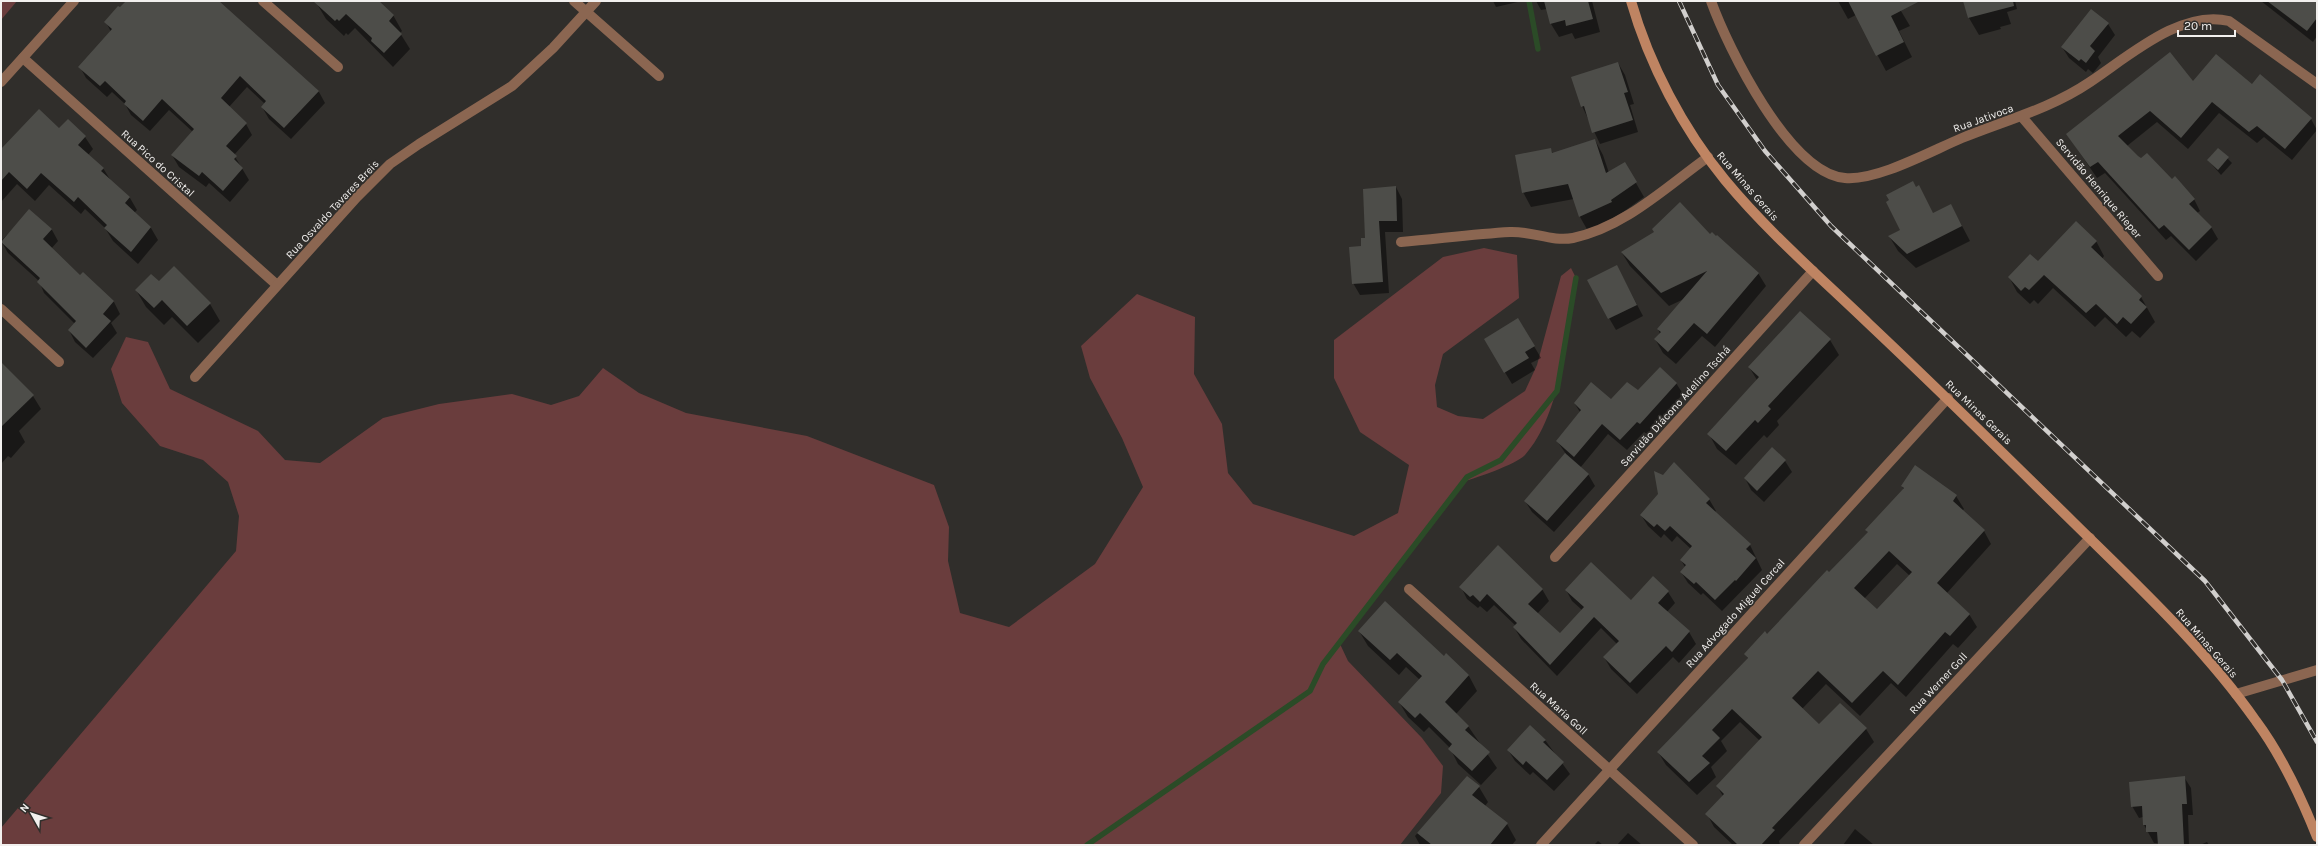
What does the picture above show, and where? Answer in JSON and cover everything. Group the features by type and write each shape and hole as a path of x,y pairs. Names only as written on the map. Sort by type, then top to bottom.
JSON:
{"main road":[{"name":"Rua Minas Gerais","path":"1631,1 1651,54 1673,101 1708,157 1725,180 1763,223 1948,398 2179,627 2236,694 2275,749 2317,837"}],"street":[{"path":"1,82 74,1"},
{"path":"263,1 338,67"},
{"path":"574,1 660,76"},
{"name":"Rua Osvaldo Tavares Breis","path":"195,377 357,197 390,164 419,144 512,86 554,48 596,1"},
{"name":"Rua Jativoca","path":"1711,1 1744,72 1770,114 1791,143 1830,174 1853,178 1882,172 1969,135 2022,117 2072,94 2145,45 2180,26 2197,20 2215,17 2229,21 2252,35 2317,84"},
{"name":"Rua Pico do Cristal","path":"23,58 277,286"},
{"name":"Servidão Henrique Rieper","path":"2022,117 2158,276"},
{"path":"1401,242 1511,232 1533,234 1556,239 1573,238 1617,222 1708,157"},
{"name":"Servidão Diácono Adelino Tschá","path":"1555,557 1813,271"},
{"path":"1,309 58,362"},
{"name":"Rua Advogado Miguel Cercal","path":"1541,845 1948,398"},
{"name":"Rua Werner Goll","path":"1804,845 2090,538"},
{"name":"Rua Maria Goll","path":"1409,590 1693,845"},
{"path":"2236,694 2317,670"}],"shaded area":[{"path":"1,1 17,1 1,20"},
{"path":"1484,248 1517,255 1519,298 1443,354 1435,385 1437,407 1458,416 1483,419 1525,391 1537,365 1561,276 1571,268 1576,278 1561,371 1547,418 1537,438 1525,455 1520,459 1496,470 1463,482 1340,644 1348,661 1422,738 1443,766 1441,793 1400,845 1,845 1,828 236,551 239,516 228,482 203,460 160,446 122,403 111,369 126,337 148,342 170,389 258,431 285,460 320,463 383,418 439,404 512,394 551,405 579,396 603,368 639,393 686,413 807,436 934,485 949,527 948,561 960,613 1009,627 1095,564 1143,487 1122,438 1090,378 1081,346 1137,294 1195,317 1194,374 1222,424 1228,473 1253,504 1354,536 1398,513 1409,465 1360,432 1334,378 1334,340 1443,257"}],"building":[{"path":"126,1 219,1 319,91 284,128 261,107 266,101 240,76 221,98 247,123 226,146 237,156 234,159 243,168 223,191 202,172 199,176 171,155 194,129 162,99 143,121 124,104 126,101 105,81 100,86 78,67 112,29 104,22 118,6 120,7"},
{"path":"313,1 379,1 394,15 389,21 402,34 384,53 371,41 372,38 346,14 339,21 337,19 335,21"},
{"path":"1544,1 1588,1 1593,19 1566,26 1565,20 1550,24"},
{"path":"1848,1 1920,1 1891,16 1904,42 1876,56"},
{"path":"1963,1 2013,1 2014,6 1968,18"},
{"path":"2267,1 2317,1 2317,18 2307,31"},
{"path":"2091,9 2109,23 2090,46 2095,51 2086,63 2081,59 2079,61 2061,47"},
{"path":"2170,52 2193,81 2216,54 2252,84 2260,74 2312,118 2285,149 2257,126 2249,132 2212,102 2181,138 2150,111 2118,136 2141,158 2147,153 2172,179 2175,176 2195,199 2189,204 2212,227 2189,250 2164,225 2159,229 2098,162 2090,167 2066,134"},
{"path":"1618,62 1628,92 1624,93 1633,120 1592,133 1584,106 1581,107 1571,77"},
{"path":"39,109 59,128 68,119 86,136 78,145 104,168 101,171 130,197 125,203 151,227 131,252 104,228 107,225 78,197 74,202 41,173 27,189 9,172 1,181 1,149"},
{"path":"1595,139 1606,173 1625,162 1637,182 1611,200 1612,202 1579,217 1568,184 1522,193 1515,155 1551,148 1552,153"},
{"path":"2218,148 2229,157 2218,170 2207,160"},
{"path":"1913,181 1916,187 1919,185 1933,213 1951,204 1962,226 1907,254 1888,236 1900,230 1886,202 1889,200 1886,195"},
{"path":"1396,186 1397,221 1379,221 1383,282 1352,284 1349,247 1361,246 1361,238 1365,238 1363,189"},
{"path":"1680,202 1710,234 1712,232 1716,236 1717,235 1759,273 1707,334 1694,323 1668,352 1654,339 1661,332 1657,329 1707,271 1661,293 1621,252 1654,232 1652,229"},
{"path":"29,209 52,229 43,239 80,275 83,272 114,301 103,314 111,321 86,348 68,330 76,321 37,282 40,278 1,242"},
{"path":"2076,221 2097,241 2091,247 2142,296 2139,300 2147,307 2131,324 2123,317 2117,324 2096,304 2086,313 2044,275 2029,290 2025,287 2021,291 2008,277 2030,254 2038,261"},
{"path":"1617,265 1637,305 1608,319 1587,280"},
{"path":"174,266 211,303 187,326 162,300 154,308 135,290 151,274 159,281"},
{"path":"1800,311 1831,339 1768,406 1771,409 1758,423 1755,420 1726,451 1707,434 1759,377 1748,367"},
{"path":"1518,318 1535,346 1525,352 1529,358 1504,373 1484,339"},
{"path":"1,362 34,395 1,427"},
{"path":"1660,367 1677,383 1640,424 1637,422 1620,440 1602,424 1574,457 1556,441 1581,410 1574,403 1591,382 1611,399 1627,382 1638,390"},
{"path":"1772,447 1786,460 1757,491 1744,478"},
{"path":"1565,453 1589,474 1547,521 1524,501"},
{"path":"1674,462 1710,499 1706,503 1751,544 1746,549 1756,558 1736,581 1735,580 1715,600 1696,582 1694,584 1680,572 1686,565 1680,560 1692,546 1670,526 1665,531 1657,524 1654,527 1640,515 1658,494 1654,471 1663,475"},
{"path":"1915,465 1957,495 1953,501 1985,530 1937,583 1970,614 1950,636 1945,632 1898,685 1883,671 1852,703 1818,671 1792,698 1819,724 1840,703 1867,728 1772,828 1775,830 1761,845 1738,845 1705,814 1724,794 1716,786 1762,737 1732,709 1712,730 1720,738 1702,756 1710,763 1689,782 1657,752 1748,658 1744,654 1765,631 1767,634 1827,570 1829,572 1868,532 1865,530 1904,488 1901,486","holes":["1889,551 1912,572 1877,609 1854,588"]},
{"path":"1498,545 1543,589 1528,604 1560,633 1584,607 1565,590 1591,562 1631,600 1653,576 1669,591 1658,603 1690,631 1672,652 1666,646 1630,683 1603,657 1619,641 1594,617 1550,665 1513,627 1517,623 1487,594 1480,602 1473,595 1470,597 1459,587"},
{"path":"1385,601 1444,656 1446,653 1469,675 1445,702 1469,726 1465,730 1490,752 1472,771 1448,749 1452,744 1420,713 1415,718 1398,702 1422,676 1397,653 1390,660 1358,631"},
{"path":"1530,725 1546,740 1543,742 1564,762 1547,780 1526,761 1523,765 1507,750"},
{"path":"1467,776 1480,786 1472,795 1508,823 1490,845 1432,845 1417,833"},
{"path":"2185,776 2187,804 2182,804 2184,845 2158,845 2157,832 2146,832 2146,825 2143,825 2142,806 2131,807 2129,782"}],"waterway":[{"path":"1529,1 1538,49"},
{"path":"1087,845 1310,691 1323,664 1467,477 1501,460 1557,391 1576,278"}],"railway":[{"path":"1679,1 1718,85 1765,151 1831,226 2205,581 2282,680 2317,742"}]}
